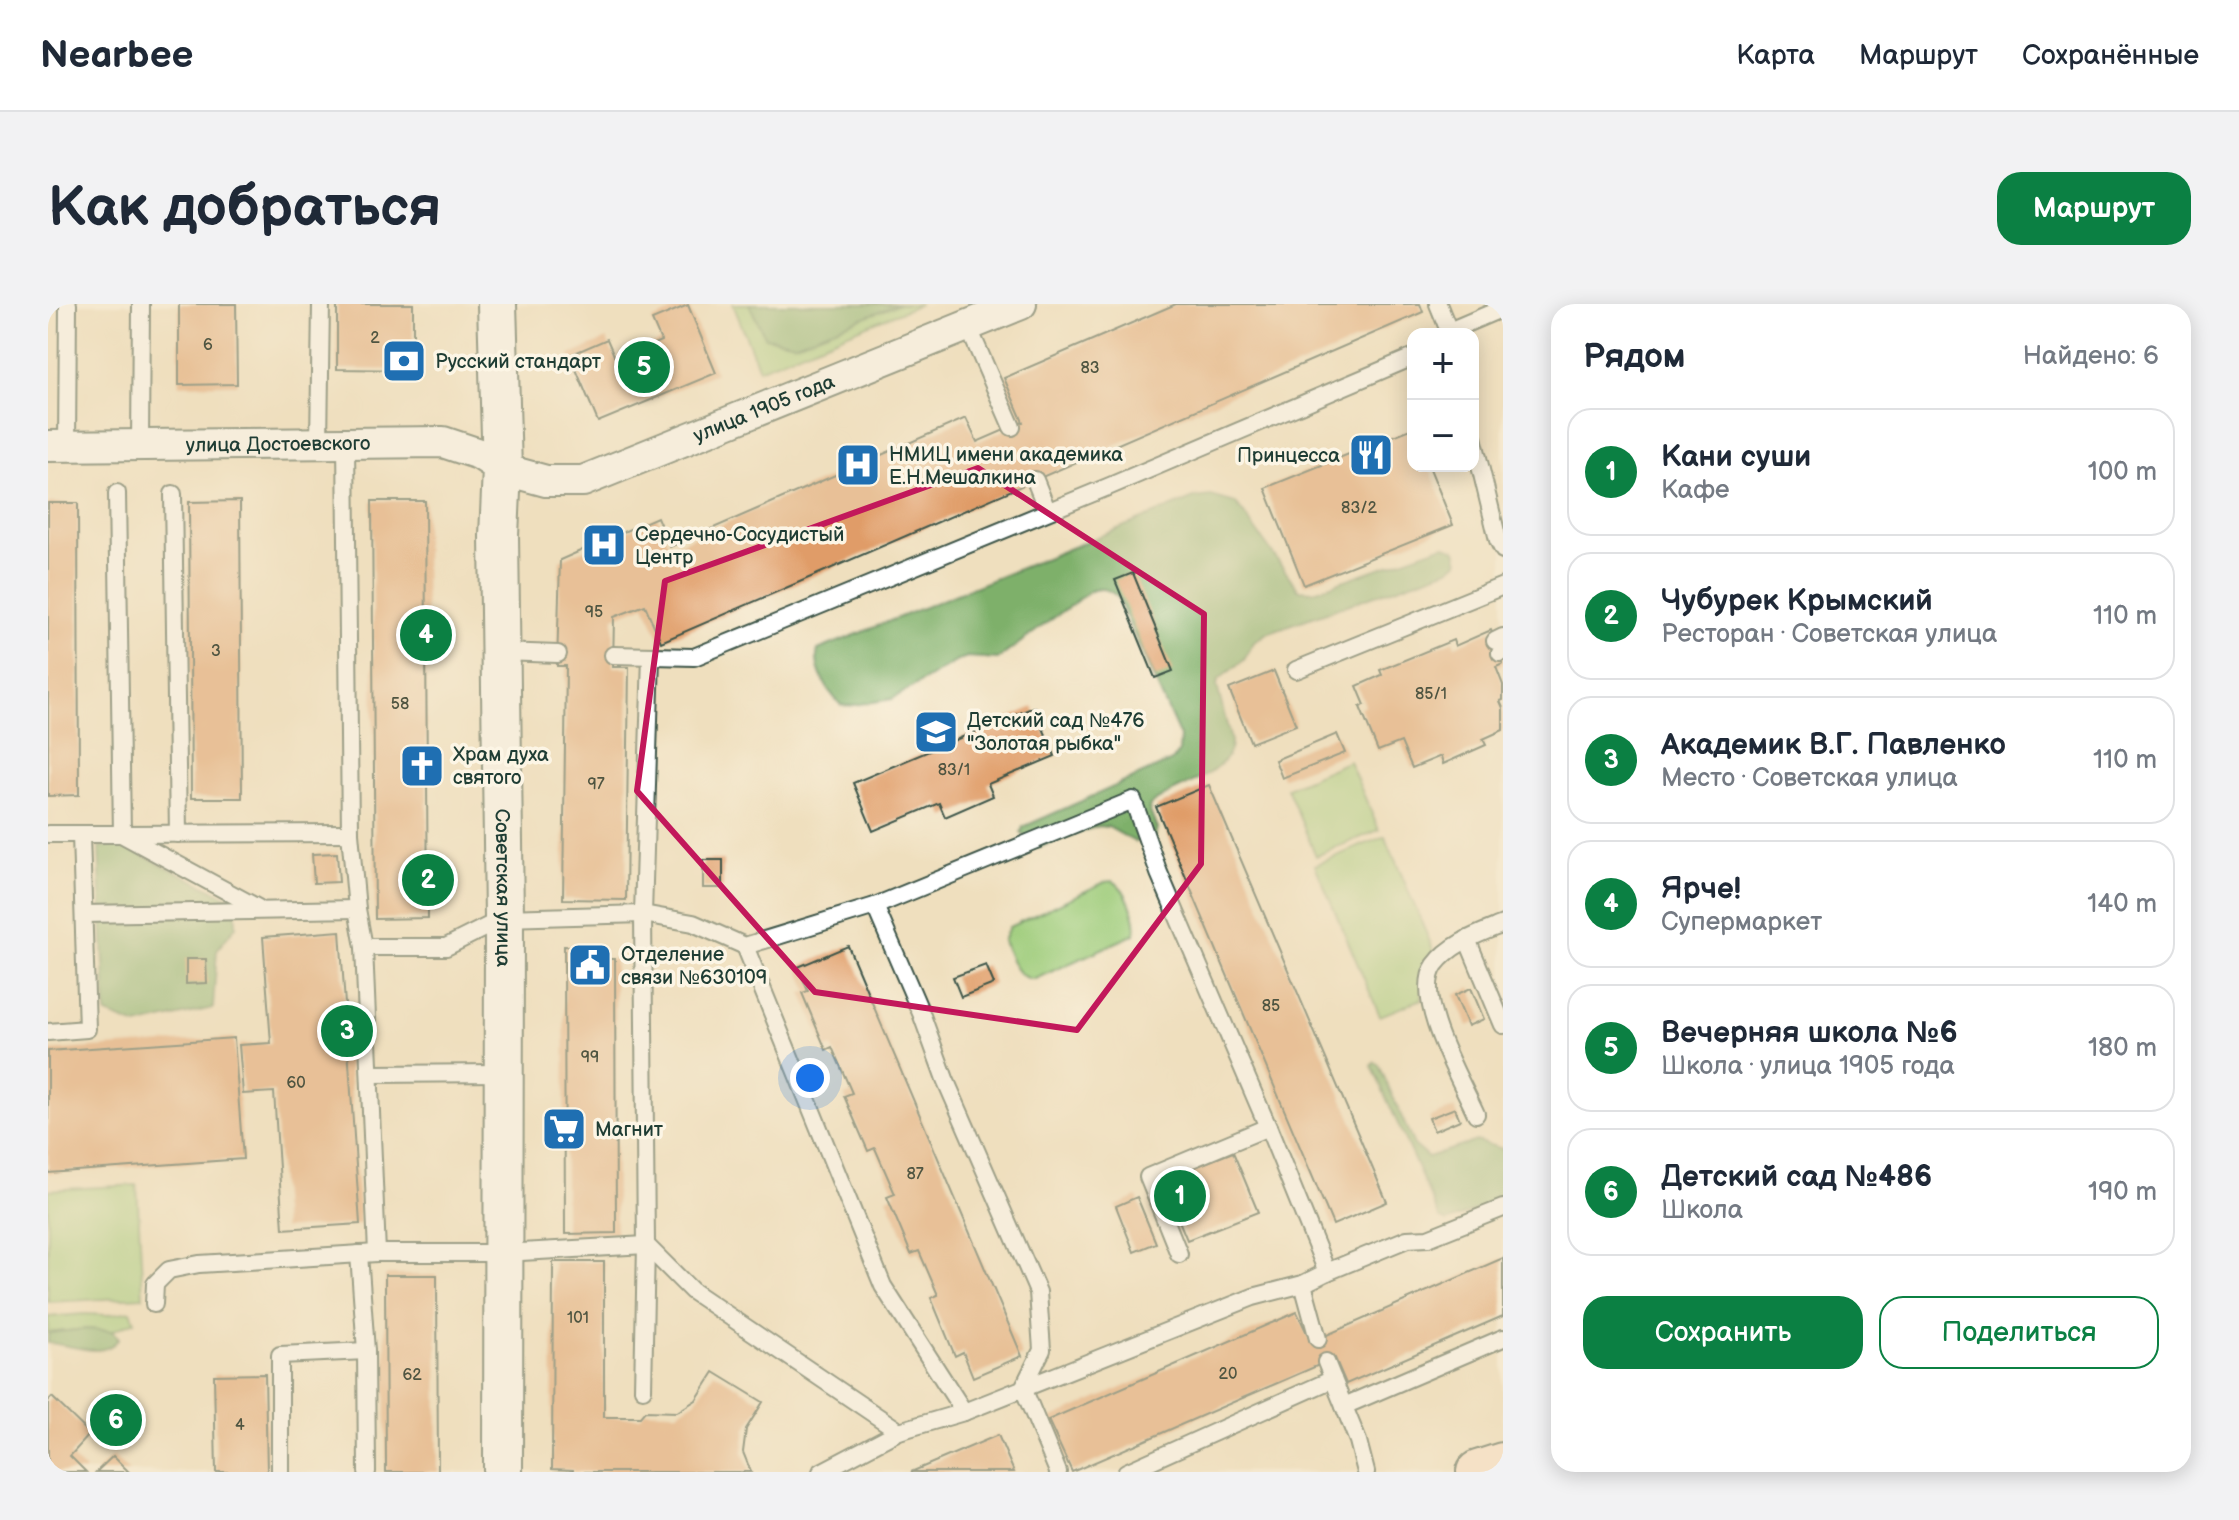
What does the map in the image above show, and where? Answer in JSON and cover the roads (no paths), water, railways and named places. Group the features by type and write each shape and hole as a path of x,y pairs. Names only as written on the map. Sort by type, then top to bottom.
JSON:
{"main road":[{"path":"1478,1472 1503,1464"}],"street":[{"name":"Советская улица","path":"497,304 502,469 499,536 504,918 503,1472"},
{"name":"улица 1905 года","path":"502,469 546,481 583,481 1021,304"},
{"name":"улица Достоевского","path":"58,446 443,442 479,454 502,469"}],"lane":[{"path":"58,446 68,304"},
{"path":"140,445 141,304"},
{"path":"321,304 332,442 350,833 364,947 377,1253"},
{"path":"1438,304 1447,328"},
{"path":"1457,328 1503,308"},
{"path":"968,326 1012,427"},
{"path":"613,655 694,657 1407,360"},
{"path":"1479,460 1501,543"},
{"path":"1035,480 1047,510"},
{"path":"117,493 122,834"},
{"path":"173,494 178,834"},
{"path":"1296,670 1503,586"},
{"path":"502,652 558,654"},
{"path":"643,1389 646,1245 643,914 651,656"},
{"path":"364,947 446,947 504,918 643,914 693,923 745,946 875,906 1133,800 1159,873 1327,1272"},
{"path":"48,834 350,833"},
{"path":"122,834 261,910"},
{"path":"48,1032 87,1029 81,835"},
{"path":"875,906 921,1013 945,1079 1038,1292 1042,1350 1023,1388 1058,1472"},
{"path":"84,914 357,909"},
{"path":"1476,1114 1433,1016 1428,993 1431,972 1436,963 1467,939 1503,924"},
{"path":"1467,939 1503,1025"},
{"path":"745,946 883,1286 964,1412"},
{"path":"371,1074 503,1073"},
{"path":"1179,1254 1148,1177 1268,1127"},
{"path":"821,1472 899,1431 964,1412 1253,1297 1303,1284 1407,1239 1428,1238 1503,1208"},
{"path":"154,1304 155,1284 169,1270 199,1264 377,1253 503,1253 646,1245 692,1291 899,1431"},
{"path":"359,1254 366,1351 367,1472"},
{"path":"1303,1284 1318,1339"},
{"path":"1344,1406 1503,1338"},
{"path":"280,1472 280,1355 366,1351"},
{"path":"1326,1362 1358,1441 1366,1472"},
{"path":"1126,1472 1333,1379"}],"place":[{"name":"Русский стандарт","path":"404,361"},
{"name":"Вечерняя школа №6","path":"644,367"},
{"name":"Принцесса","path":"1371,455"},
{"name":"НМИЦ имени академика Е.Н.Мешалкина","path":"858,465"},
{"name":"Сердечно-Сосудистый Центр","path":"604,545"},
{"name":"Ярче!","path":"426,635"},
{"name":"Детский сад №476 \"Золотая рыбка\"","path":"936,732"},
{"name":"Храм духа святого","path":"422,766"},
{"name":"Чубурек Крымский","path":"428,880"},
{"name":"Отделение связи №630109","path":"590,965"},
{"name":"Академик В.Г. Павленко","path":"347,1031"},
{"name":"Магнит","path":"564,1129"},
{"name":"Кани суши","path":"1180,1196"},
{"name":"Детский сад №486","path":"116,1420"}]}
